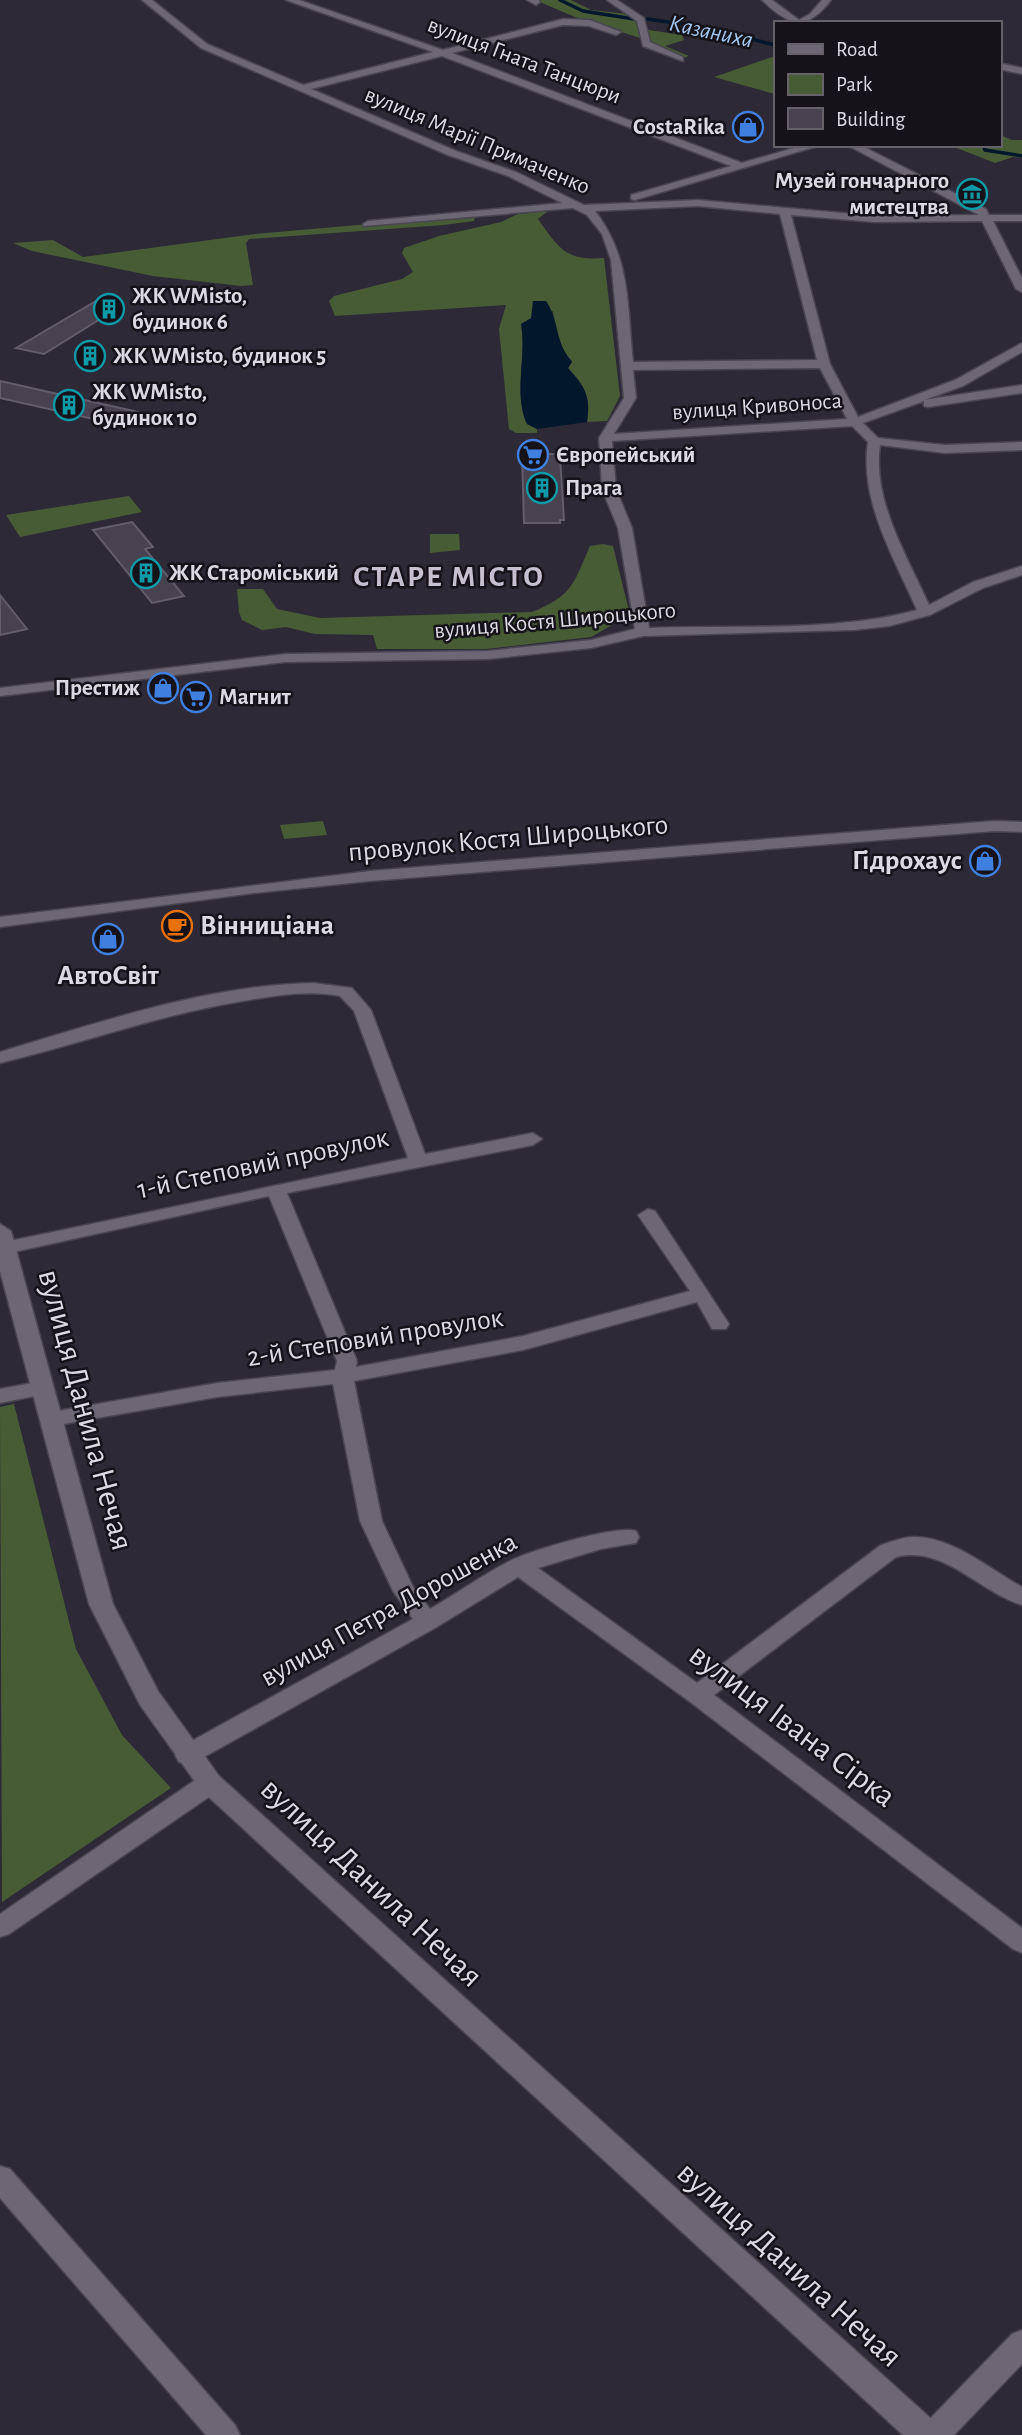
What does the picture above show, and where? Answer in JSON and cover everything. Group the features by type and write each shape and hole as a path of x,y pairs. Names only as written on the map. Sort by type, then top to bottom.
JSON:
{"main road":[{"name":"вулиця Данила Нечая","path":"2,1243 101,1604 125,1660 187,1755 210,1783 926,2435"}],"street":[{"name":"вулиця Марії Примаченко","path":"146,0 197,41 299,89 452,153 512,174 580,207 607,234 617,260 630,398 605,438"},
{"name":"вулиця Гната Танцюри","path":"290,0 443,52 740,166"},
{"path":"611,0 641,20 646,44 680,59"},
{"path":"766,0 796,21"},
{"path":"803,21 813,16 827,0"},
{"path":"299,89 563,22 590,23 616,32"},
{"path":"1001,66 1022,71"},
{"path":"600,206 809,147"},
{"path":"856,147 982,211 987,215 984,220"},
{"path":"368,224 580,207 698,203 875,219 1022,218"},
{"path":"785,211 824,363 837,394 855,422 874,441 945,449 1022,446"},
{"path":"984,220 1022,289"},
{"name":"вулиця Кривоноса","path":"605,438 855,422 959,383 1022,347"},
{"path":"627,366 824,363"},
{"path":"892,409 1022,389"},
{"path":"605,438 609,489 625,528 643,632"},
{"path":"874,441 869,454 875,487 925,612"},
{"name":"вулиця Костя Широцького","path":"0,692 285,658 488,655 592,644 643,632 854,626 889,622 925,612 978,585 1022,570"},
{"name":"провулок Костя Широцького","path":"0,922 254,888 377,875 994,826 1022,827"},
{"path":"0,1058 140,1016 200,1003 277,991 334,989 354,998 362,1010 418,1160"},
{"name":"1-й Степовий провулок","path":"2,1243 533,1139"},
{"path":"276,1189 347,1361 345,1398 371,1521 404,1591 427,1622"},
{"path":"648,1215 702,1294 719,1324"},
{"name":"2-й Степовий провулок","path":"52,1419 217,1390 346,1376 523,1343 702,1294"},
{"path":"0,1396 43,1388"},
{"name":"вулиця Петра Дорошенка","path":"187,1755 427,1622 519,1566 601,1542 628,1538"},
{"path":"697,1695 889,1551 912,1545 935,1548 1022,1597"},
{"name":"вулиця Івана Сірка","path":"519,1566 697,1695 1022,1942"},
{"path":"0,1927 210,1783"},
{"path":"0,2178 225,2435"},
{"path":"934,2435 1022,2344"}],"green space":[{"path":"535,0 571,0 591,10 628,14 639,21 642,29 682,35 684,40 665,46 689,56 680,59 654,51 643,39 575,17"},
{"path":"774,56 774,94 714,77"},
{"path":"1001,135 1011,140 1022,140 1022,158 1013,157 995,163 954,147 1001,147"},
{"path":"548,211 538,219 565,251 581,257 604,258 620,396 607,421 587,422 587,398 579,381 568,368 572,361 558,338 553,311 521,324 521,400 527,424 537,429 537,433 516,433 509,429 499,329 506,305 335,316 329,301 334,296 402,279 413,272 402,253 404,248 439,236 501,222 518,214"},
{"path":"475,217 474,221 444,225 249,239 246,243 253,285 241,286 153,276 32,251 13,243 53,240 83,257 255,234"},
{"path":"129,496 142,512 20,537 6,515"},
{"path":"430,534 459,534 460,550 430,553"},
{"path":"590,546 613,546 630,615 591,637 486,649 377,649 373,635 315,634 286,627 262,630 242,620 239,612 237,589 263,589 277,609 320,618 532,612 564,594 575,580"},
{"path":"323,821 327,835 284,839 280,825"},
{"path":"14,1404 76,1649 122,1735 171,1788 2,1902 0,1407"}],"water":[{"path":"533,301 546,301 550,309 562,346 572,362 568,368 579,381 587,398 587,422 537,429 527,424 521,400 521,324 531,318"}],"building":[{"path":"96,301 121,306 44,354 16,348"},
{"name":"ЖК WMisto, будинок 10","path":"0,381 138,412 120,425 0,398"},
{"path":"522,454 557,454 560,457 564,520 560,520 560,523 524,523"},
{"name":"ЖК Староміський","path":"132,522 153,547 145,549 184,596 152,603 93,530"},
{"path":"0,595 27,629 0,635"}],"waterway":[{"name":"Казаниха","path":"560,0 583,11 634,19"},
{"name":"Казаниха","path":"647,19 704,27 774,45"},
{"name":"Казаниха","path":"984,147 985,150 1022,156"}],"place":[{"name":"CostaRika","path":"748,127"},
{"name":"Музей гончарного мистецтва","path":"972,194"},
{"name":"ЖК WMisto, будинок 6","path":"109,309"},
{"name":"ЖК WMisto, будинок 5","path":"90,356"},
{"name":"ЖК WMisto, будинок 10","path":"69,405"},
{"name":"Європейський","path":"533,455"},
{"name":"Прага","path":"542,488"},
{"name":"ЖК Староміський","path":"146,573"},
{"name":"Престиж","path":"163,688"},
{"name":"Магнит","path":"196,697"},
{"name":"Гідрохаус","path":"985,861"},
{"name":"Вінниціана","path":"177,926"},
{"name":"АвтоСвіт","path":"108,939"}],"district":[{"name":"СТАРЕ МІСТО","path":"449,577"}]}
